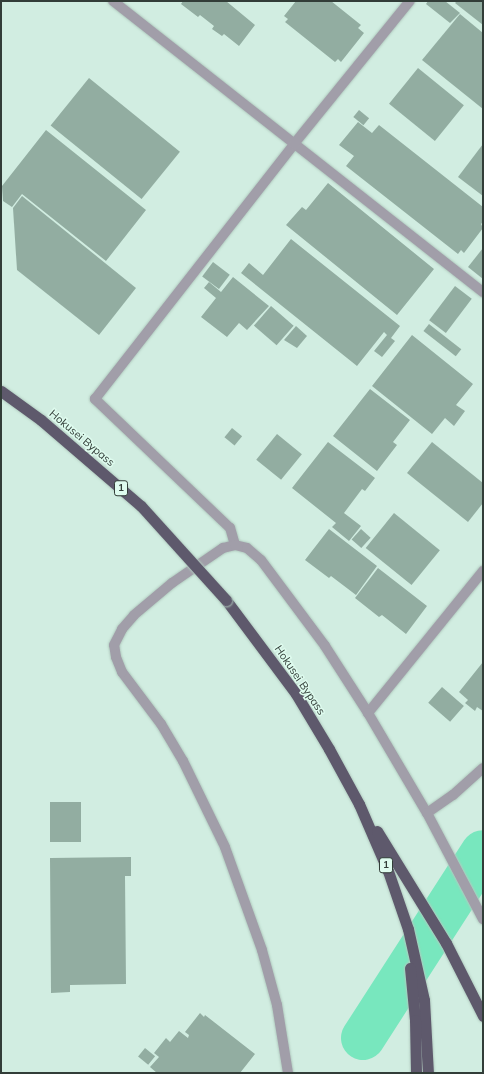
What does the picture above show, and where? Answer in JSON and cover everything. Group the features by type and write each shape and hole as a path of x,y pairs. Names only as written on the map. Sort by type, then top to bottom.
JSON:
{"highway":[{"name":"Hokusei Bypass","path":"1,391 46,424 141,506 226,600 296,694 359,804 388,871 408,929 424,1000 428,1073"},
{"name":"1","path":"359,804 421,902 459,967 483,1016"},
{"path":"408,929 415,1020 416,1073"}],"street":[{"path":"113,1 483,292"},
{"path":"235,545 230,528 95,399 294,144 410,1"},
{"path":"288,1073 277,1005 262,950 225,847 179,755 161,724 122,672 116,657 114,645 122,629 134,615 172,583 209,556 223,548 235,545 247,548 261,560 325,646 368,713 426,813 483,918"},
{"path":"368,713 483,571"},
{"path":"426,813 453,795 483,768"}],"building":[{"path":"183,1 226,1 255,25 239,46 224,34 222,36 212,29 214,26 200,15 198,17 181,4"},
{"path":"296,1 331,1 361,25 358,28 364,33 341,62 338,59 335,62 285,22 288,19 284,16"},
{"path":"428,1 445,1 460,13 450,23 426,4"},
{"path":"457,1 483,1 483,25 455,3"},
{"path":"460,14 483,33 483,109 422,60"},
{"path":"418,68 464,105 435,141 389,104"},
{"path":"89,78 180,152 142,199 51,125"},
{"path":"359,110 369,118 363,125 353,117"},
{"path":"358,122 372,133 379,125 483,207 483,222 481,224 483,228 464,253 461,250 458,254 346,166 354,156 339,145"},
{"path":"46,130 146,210 106,261 22,194 12,207 3,201 2,186"},
{"path":"483,144 483,196 458,177"},
{"path":"328,183 434,269 397,315 286,225 302,207 306,210"},
{"path":"22,196 136,288 99,335 17,270 13,208"},
{"path":"291,239 400,326 391,338 395,341 382,357 374,351 387,335 384,332 357,366 241,273 249,263 263,275"},
{"path":"483,248 483,279 468,267"},
{"path":"213,262 230,275 219,289 202,276"},
{"path":"233,277 269,306 247,330 239,323 227,337 201,317 216,298 204,288 209,282 221,292"},
{"path":"455,286 472,299 446,333 429,320"},
{"path":"271,306 294,326 277,345 254,326"},
{"path":"429,324 461,349 456,356 423,331"},
{"path":"296,326 307,336 297,348 284,340"},
{"path":"412,335 473,384 456,405 465,411 454,426 445,418 432,434 372,386"},
{"path":"370,389 410,420 393,442 397,445 377,471 333,436"},
{"path":"232,428 242,436 235,446 224,437"},
{"path":"277,434 302,454 281,480 256,460"},
{"path":"328,442 375,478 365,491 362,489 344,513 361,526 349,541 332,527 336,523 292,488"},
{"path":"432,442 483,483 483,503 468,522 407,473"},
{"path":"394,513 440,550 412,585 366,548"},
{"path":"329,529 377,566 356,595 331,576 329,578 305,560"},
{"path":"361,529 371,538 361,548 352,539"},
{"path":"378,568 427,606 406,634 382,615 379,617 355,598"},
{"path":"483,662 483,711 477,707 475,711 465,703 468,700 459,692"},
{"path":"442,687 464,706 450,722 428,703"},
{"path":"50,802 81,802 81,842 50,842"},
{"path":"131,857 131,876 125,876 126,984 70,985 70,992 51,993 50,858"},
{"path":"200,1013 204,1017 205,1015 255,1054 240,1073 157,1073 150,1067 159,1057 154,1053 166,1038 170,1042 179,1031 188,1038 189,1035 185,1032"},
{"path":"145,1048 155,1056 148,1065 138,1057"}],"waterway":[{"path":"363,1038 483,852"}]}
